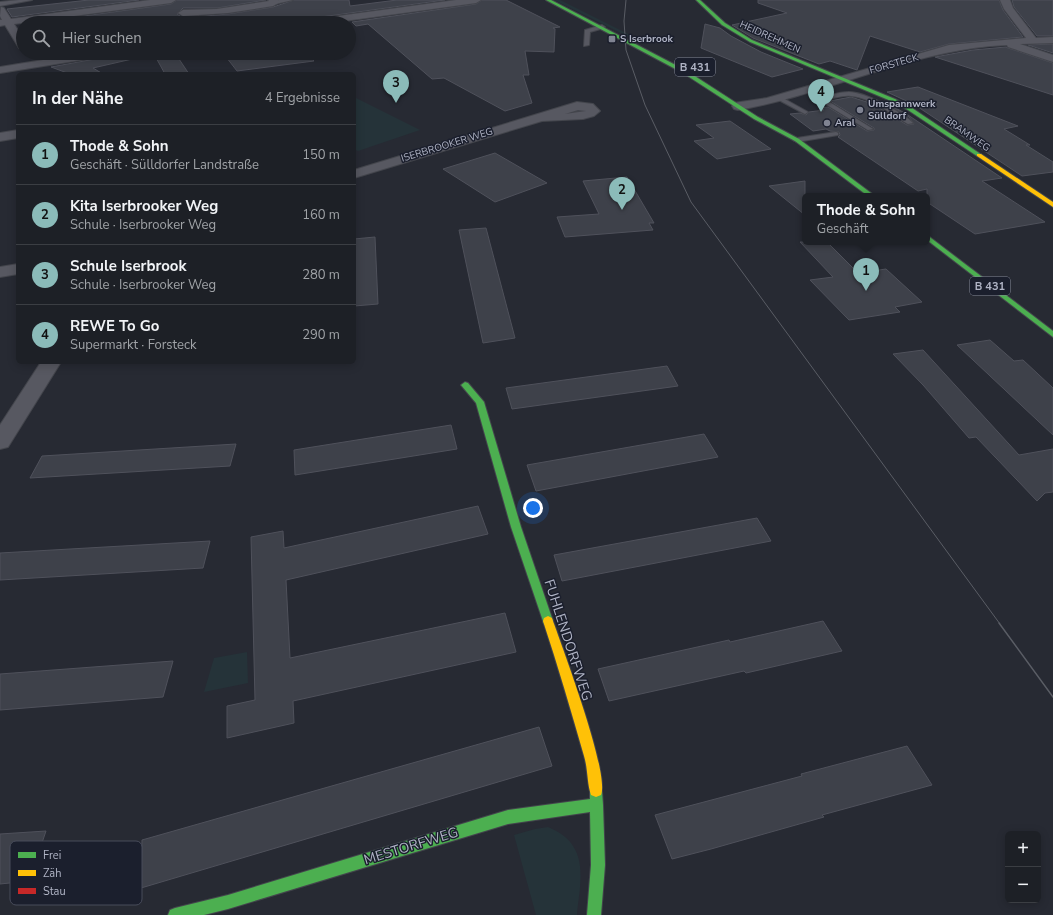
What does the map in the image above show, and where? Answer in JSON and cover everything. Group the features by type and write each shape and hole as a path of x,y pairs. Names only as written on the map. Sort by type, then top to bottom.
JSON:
{"street":[{"path":"50,16 171,0"},
{"path":"356,17 476,0"},
{"name":"B 431","path":"548,0 603,21"},
{"name":"B 431","path":"566,0 685,72 739,101 756,118 797,140"},
{"name":"HEIDREHMEN","path":"698,0 705,10 723,27 736,35 768,50 843,80"},
{"path":"994,0 1005,0 1009,9 1033,40"},
{"path":"183,13 208,13 260,6 274,1"},
{"path":"0,9 4,22 16,37"},
{"path":"4,22 16,20"},
{"name":"FORSTECK","path":"739,101 754,104 779,98 949,48 1004,42 1053,40"},
{"path":"1004,42 1053,59"},
{"name":"B 431","path":"678,58 697,68"},
{"path":"30,60 35,69"},
{"path":"0,70 35,69 75,60"},
{"name":"BRAMWEG","path":"843,80 910,109 1053,205"},
{"name":"B 431","path":"754,104 769,114 797,140 868,193"},
{"name":"ISERBROOKER WEG","path":"356,173 541,117"},
{"path":"0,137 16,134"},
{"name":"B 431","path":"930,240 1053,335"},
{"path":"0,272 16,269"},
{"path":"0,442 50,364"},
{"name":"FUHLENDORFWEG","path":"465,385 480,402 516,527 567,675 594,768 597,805 598,865 594,915"},
{"name":"MESTORFWEG","path":"175,915 228,908 508,817 597,805"}],"lane":[{"path":"0,4 30,0"},
{"path":"274,1 291,0"},
{"path":"586,45 588,31 603,21"},
{"path":"806,90 870,129"},
{"path":"821,99 844,94 858,95 883,107 910,123"},
{"path":"779,98 796,111 805,112"},
{"path":"797,140 828,132 820,130"}],"shaded area":[{"path":"554,0 560,0 632,36 629,37"},
{"path":"356,98 420,130 358,151 356,150"},
{"path":"247,652 248,683 204,692 214,658"},
{"path":"548,827 561,834 571,843 577,853 581,876 577,915 536,915 514,835"}],"building":[{"path":"89,0 139,0 12,17 7,9"},
{"path":"177,0 266,0 217,8 183,8 177,14 180,16 84,16 171,4"},
{"path":"294,0 349,0 350,6 397,0 445,0 328,16 206,16 273,7"},
{"path":"482,0 506,0 560,27 553,28 555,29 554,52 525,51 529,75 523,75 532,103 505,111 444,78 432,79 368,24 356,26 356,21 476,4"},
{"path":"758,0 999,0 1003,10 1023,37 949,44 920,52 870,36 857,70 830,61 819,64 753,38 732,25 787,13 758,3"},
{"path":"1012,0 1053,0 1053,36 1037,36 1014,7"},
{"path":"705,24 720,28 731,36 761,52 803,69 772,77 701,48"},
{"path":"1053,44 1053,53 1028,45"},
{"path":"1006,47 1053,63 1053,95 935,57 973,50"},
{"path":"90,60 128,60 93,68 100,72 65,72 51,67"},
{"path":"157,60 180,60 188,72 164,72"},
{"path":"228,60 314,61 237,71"},
{"path":"918,87 1018,126 1004,129 1030,145 1026,145 1053,162 1053,172 1022,176 915,105 887,92"},
{"path":"851,97 873,104 907,125 914,124 909,117 886,103 905,113 1002,178 982,181 1045,222 975,234 930,204 930,193 927,193 927,189 918,191 838,137 840,135 839,132 826,129 813,131 790,114 800,113 806,115 809,112 824,110 820,108 828,107 867,131 874,130 874,128 830,101"},
{"path":"730,121 771,149 717,159 694,141 714,138 696,125"},
{"path":"495,153 547,183 495,202 443,169"},
{"path":"627,177 654,223 649,223 653,230 565,237 557,217 599,214 583,181"},
{"path":"805,181 805,193 802,193 802,213 769,186"},
{"path":"486,228 515,338 483,343 459,230"},
{"path":"375,237 378,304 356,306 356,239"},
{"path":"803,245 830,245 858,273 886,269 922,302 895,307 900,312 849,320 810,280 833,277"},
{"path":"990,340 1014,361 1023,360 1053,388 1053,435 957,345"},
{"path":"923,350 1019,455 1053,449 1053,492 1045,493 1037,501 976,437 969,438 923,385 893,354"},
{"path":"667,366 678,386 512,409 506,388"},
{"path":"451,425 457,449 295,475 294,450"},
{"path":"704,434 718,457 536,491 527,465"},
{"path":"236,444 230,466 30,478 42,456"},
{"path":"478,506 488,534 286,580 290,658 505,613 516,652 293,701 294,723 227,738 227,706 255,700 251,537 283,531 284,548"},
{"path":"757,518 771,541 562,581 554,555"},
{"path":"210,541 203,568 0,580 0,553"},
{"path":"823,621 842,651 746,673 744,671 609,701 598,669 729,640 730,642"},
{"path":"173,661 163,697 0,710 0,674"},
{"path":"539,727 552,766 142,888 142,840"},
{"path":"907,746 932,785 822,815 824,817 711,849 672,859 655,815 802,776 801,774"},
{"path":"46,831 43,841 10,841 10,883 0,884 0,834"}],"tram line":[{"path":"626,0 624,21 626,50 645,105 691,202 1000,624"},
{"path":"999,623 1053,697"}],"traffic: fast":[{"path":"548,0 685,72 756,118 797,140 868,193"},
{"path":"698,0 723,24 751,41 781,55 893,100 910,109 979,155"},
{"path":"930,239 1053,335"},
{"path":"465,385 480,402 516,527 548,621"},
{"path":"594,915 598,865 596,791"},
{"path":"175,915 228,902 508,817 597,805"}],"traffic: slow":[{"path":"979,155 1053,205"},
{"path":"548,621 567,675 594,768 596,791"}],"place":[{"name":"S Iserbrook","path":"612,39"},
{"name":"Schule Iserbrook","path":"396,103"},
{"name":"Umspannwerk Sülldorf","path":"860,110"},
{"name":"REWE To Go","path":"821,112"},
{"name":"Aral","path":"827,123"},
{"name":"Kita Iserbrooker Weg","path":"622,210"},
{"name":"Thode & Sohn","path":"866,291"}]}
